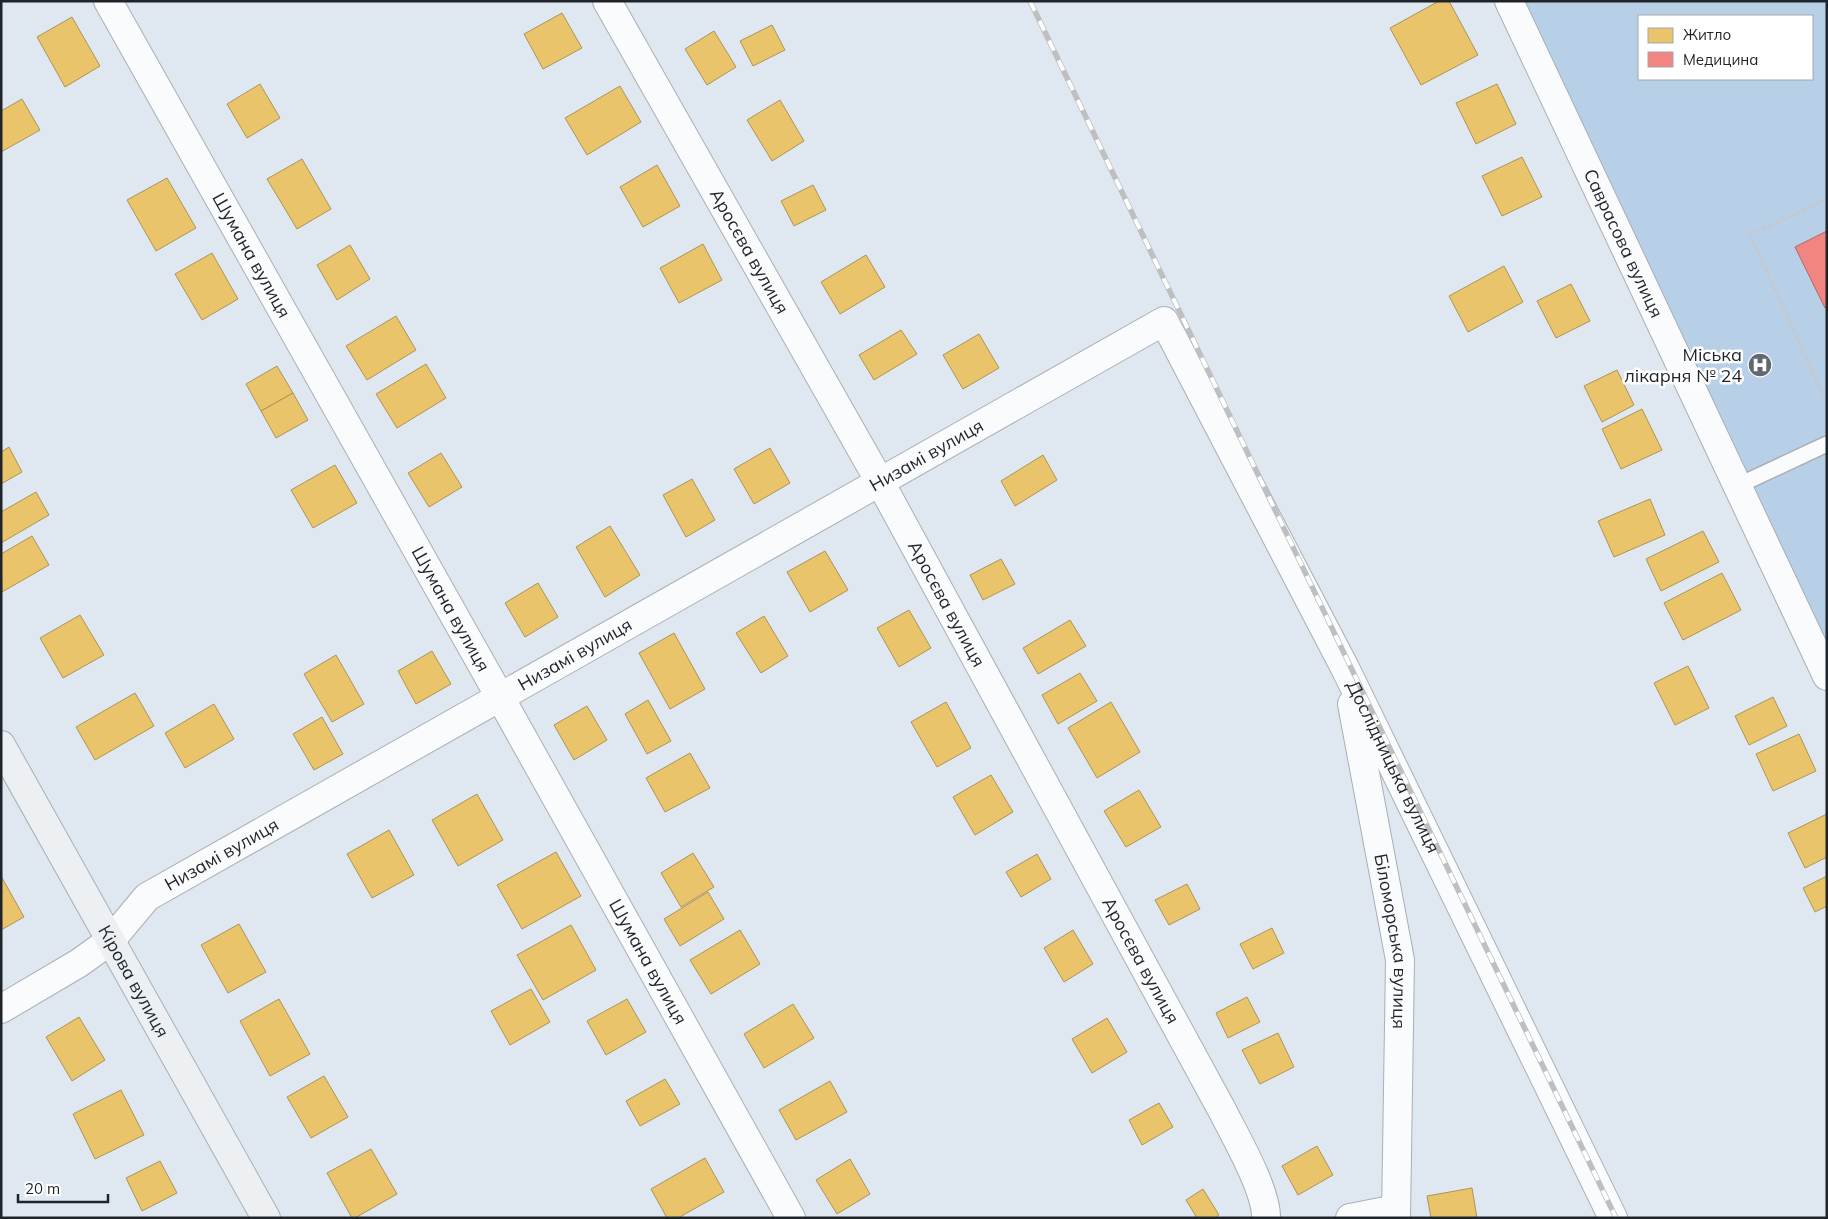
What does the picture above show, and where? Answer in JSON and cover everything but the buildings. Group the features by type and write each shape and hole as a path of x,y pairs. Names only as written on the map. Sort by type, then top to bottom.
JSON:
{"main road":[{"name":"Кірова вулиця","path":"1,744 266,1218"}],"street":[{"name":"Шумана вулиця","path":"108,1 791,1218"},
{"name":"Аросєва вулиця","path":"607,1 880,482 1222,1110 1258,1184 1266,1208 1266,1218"},
{"name":"Саврасова вулиця","path":"1510,1 1827,676"},
{"name":"Низамі вулиця","path":"1,1009 79,963 110,940 148,897 1164,321"},
{"name":"Дослідницька вулиця","path":"1164,321 1345,668 1613,1218"},
{"name":"Біломорська вулиця","path":"1345,668 1400,960 1396,1213"},
{"path":"1350,1218 1396,1213"}],"lane":[{"path":"1737,486 1827,444"}],"path":[{"path":"1827,199 1750,235 1827,404"}],"shaded area":[{"name":"Міська лікарня № 24","path":"1524,1 1827,1 1827,652"}],"railway":[{"path":"1030,1 1616,1218"}],"place":[{"name":"Міська лікарня № 24","path":"1760,365"}]}
